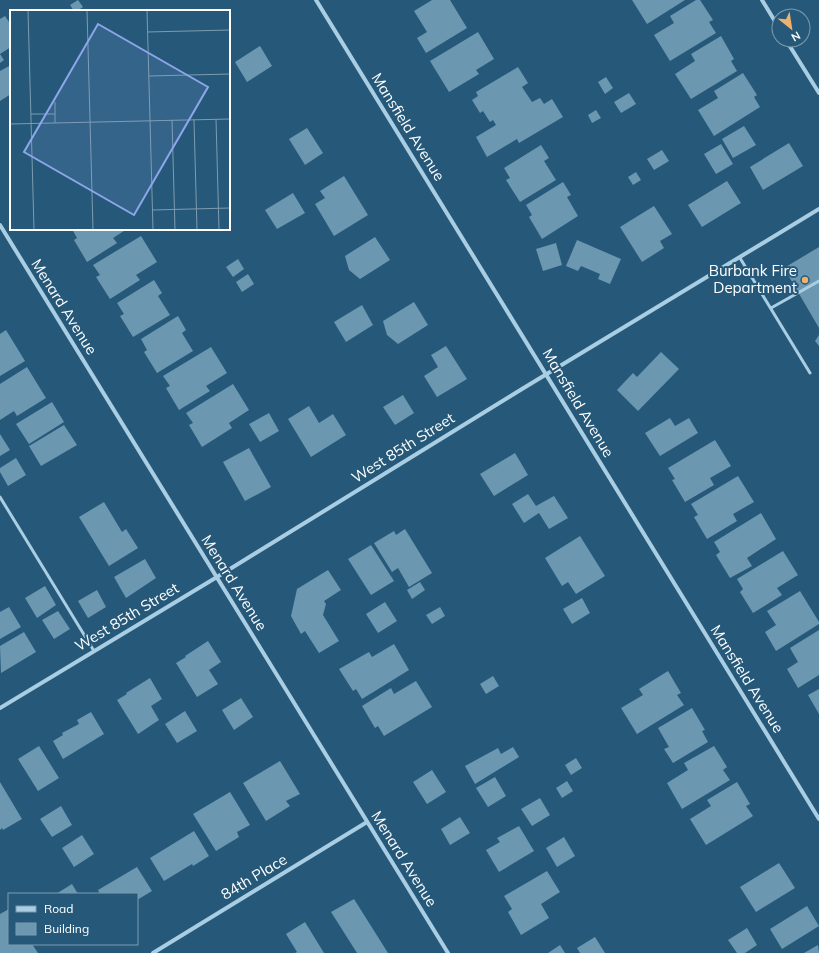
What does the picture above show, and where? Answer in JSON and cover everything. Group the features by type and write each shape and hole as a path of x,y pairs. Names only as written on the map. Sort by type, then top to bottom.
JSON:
{"street":[{"name":"Mansfield Avenue","path":"316,0 819,819"},
{"path":"762,0 771,15"},
{"path":"791,48 819,93"},
{"name":"West 85th Street","path":"0,708 819,209"},
{"name":"Menard Avenue","path":"0,225 448,953"},
{"name":"84th Place","path":"153,953 367,822"}],"lane":[{"path":"740,258 810,373"},
{"path":"771,308 819,281"},
{"path":"0,497 94,651"}],"building":[{"path":"78,0 83,7 78,10 73,10 70,5"},
{"path":"432,0 450,0 467,28 426,53 417,38 427,32 414,11"},
{"path":"632,0 685,0 647,24"},
{"path":"696,0 700,0 713,20 709,22 716,33 670,61 654,35 674,23 670,16"},
{"path":"5,16 10,24 10,48 0,54 0,19"},
{"path":"478,32 494,59 476,70 479,74 449,92 430,61"},
{"path":"721,36 734,59 731,61 737,71 691,99 675,74 695,61 691,54"},
{"path":"260,46 272,66 247,82 235,62"},
{"path":"0,54 4,60 0,63"},
{"path":"10,66 10,95 0,101 0,71"},
{"path":"518,67 528,83 522,87 532,102 540,98 544,104 552,99 563,117 519,143 517,139 487,157 476,137 496,125 493,120 490,122 483,111 480,113 472,100 478,96 476,92"},
{"path":"743,73 757,95 754,97 760,107 714,136 698,110 718,98 714,91"},
{"path":"606,77 613,88 605,94 598,82"},
{"path":"629,93 636,104 621,113 614,102"},
{"path":"596,110 601,118 592,123 588,115"},
{"path":"744,126 756,145 733,158 722,139"},
{"path":"307,128 323,153 305,165 289,139"},
{"path":"789,143 803,166 763,190 750,167"},
{"path":"721,144 733,164 716,174 704,154"},
{"path":"541,145 549,158 544,161 556,180 520,202 506,180 510,178 504,168"},
{"path":"662,150 669,161 654,170 647,159"},
{"path":"636,172 641,180 633,185 628,177"},
{"path":"344,176 368,215 334,236 315,204 325,198 320,191"},
{"path":"727,181 741,203 702,227 688,205"},
{"path":"563,182 571,195 567,197 578,216 542,239 529,217 532,215 526,205"},
{"path":"293,193 305,213 277,229 265,210"},
{"path":"654,206 672,234 660,241 664,248 642,262 620,227"},
{"path":"73,230 125,230 113,238 117,243 87,262 74,240 77,238"},
{"path":"141,236 157,262 136,275 140,280 110,299 96,277 100,275 93,265"},
{"path":"375,237 390,260 360,279 349,270 345,256"},
{"path":"577,240 621,259 610,284 598,279 600,274 581,266 578,271 566,266"},
{"path":"556,243 562,265 543,271 536,249"},
{"name":"Burbank Fire Department","path":"819,247 819,328 784,268"},
{"path":"238,259 244,269 233,277 226,267"},
{"path":"248,274 254,284 242,292 236,282"},
{"path":"154,280 162,293 158,296 170,315 133,337 120,316 124,314 117,303"},
{"path":"414,302 428,325 398,344 387,335 383,321"},
{"path":"362,305 373,325 346,342 334,322"},
{"path":"178,316 186,330 182,333 193,351 157,373 144,352 147,350 141,339"},
{"path":"6,330 25,361 0,376 0,334"},
{"name":"Burbank Fire Department","path":"819,335 819,346 815,341"},
{"path":"446,346 467,379 437,397 424,376 438,367 431,355"},
{"path":"211,347 227,373 206,386 210,391 179,410 166,388 170,386 163,376"},
{"path":"661,352 679,369 638,411 617,390 633,373 637,377"},
{"path":"27,367 46,398 17,416 14,411 0,420 0,384"},
{"path":"233,384 249,410 229,423 232,428 202,447 189,425 193,423 186,413"},
{"path":"403,395 414,413 395,425 383,407"},
{"path":"52,402 64,422 29,444 16,424"},
{"path":"309,406 319,423 333,414 346,435 311,457 288,419"},
{"path":"269,413 279,431 260,442 249,424"},
{"path":"670,418 675,426 689,418 698,433 660,456 645,433"},
{"path":"64,425 77,445 41,466 29,446"},
{"path":"0,434 10,450 0,456"},
{"path":"715,440 731,466 710,478 714,485 685,502 672,480 675,479 668,468"},
{"path":"249,448 271,487 245,501 223,462"},
{"path":"515,453 528,475 494,496 480,474"},
{"path":"16,458 26,475 8,486 0,472 0,468"},
{"path":"738,476 754,502 733,514 737,521 707,539 694,517 698,515 691,504"},
{"path":"528,494 536,506 554,496 568,518 549,529 539,513 524,523 512,504"},
{"path":"104,502 122,532 126,529 138,548 109,566 79,517"},
{"path":"761,513 776,539 747,558 752,566 730,578 716,555 720,552 714,542"},
{"path":"405,529 432,573 409,587 398,568 392,572 374,543 394,531 396,535"},
{"path":"580,536 605,576 576,594 568,582 562,586 545,558"},
{"path":"371,545 394,581 371,595 348,559"},
{"path":"783,551 798,575 777,588 782,595 753,613 740,592 743,589 737,579"},
{"path":"145,559 156,578 126,598 114,577"},
{"path":"328,570 341,590 324,601 326,604 323,615 339,641 319,653 305,631 301,634 291,616 297,589"},
{"path":"420,582 425,590 412,599 407,590"},
{"path":"45,586 56,605 37,618 25,598"},
{"path":"97,590 106,607 88,618 78,601"},
{"path":"800,591 819,624 776,651 765,632 776,625 767,611"},
{"path":"582,598 590,613 572,624 563,609"},
{"path":"385,602 397,621 378,633 366,614"},
{"path":"9,607 21,627 0,639 0,612"},
{"path":"440,607 445,616 432,624 426,615"},
{"path":"58,611 70,629 54,639 42,620"},
{"path":"819,630 819,675 798,688 787,669 798,662 790,648"},
{"path":"24,632 36,652 1,673 0,646"},
{"path":"208,641 221,662 209,670 218,684 197,697 176,663"},
{"path":"394,644 409,670 362,699 356,689 353,691 339,669 369,652 372,657"},
{"path":"668,671 681,693 677,695 684,705 637,734 621,708 643,695 639,689"},
{"path":"493,676 499,686 486,694 480,684"},
{"path":"150,678 162,699 151,706 159,720 138,734 117,700"},
{"path":"416,681 432,707 384,736 378,726 375,728 362,706 391,688 394,694"},
{"path":"819,689 819,714 808,695"},
{"path":"241,698 253,717 234,730 222,710"},
{"path":"692,708 705,730 702,731 708,742 673,763 664,749 669,747 658,728"},
{"path":"185,711 197,731 177,743 165,724"},
{"path":"91,712 104,734 63,759 53,741 63,735 62,733 79,724 77,720"},
{"path":"39,746 59,778 38,791 18,759"},
{"path":"714,746 727,767 723,770 730,780 682,809 667,783 688,770 684,763"},
{"path":"513,747 519,757 475,784 465,766 498,748 501,754"},
{"path":"576,758 582,768 571,775 565,765"},
{"path":"280,761 300,794 286,801 290,806 266,821 243,783"},
{"path":"432,770 446,792 427,804 413,782"},
{"path":"495,777 506,796 488,807 476,788"},
{"path":"567,781 573,791 562,798 556,788"},
{"path":"0,782 22,819 3,830 2,828 0,830"},
{"path":"737,782 750,804 746,806 753,816 706,845 690,819 711,806 707,800"},
{"path":"230,792 250,825 237,832 239,837 216,851 193,814"},
{"path":"540,798 550,815 532,826 521,809"},
{"path":"61,806 72,825 52,837 40,819"},
{"path":"460,817 470,833 450,845 441,829"},
{"path":"519,826 534,851 499,872 486,850 500,842 497,838"},
{"path":"194,831 209,856 193,866 192,864 164,881 150,858"},
{"path":"82,835 94,854 74,867 62,848"},
{"path":"564,837 575,856 557,867 546,848"},
{"path":"779,863 795,888 756,912 740,887"},
{"path":"137,867 152,891 138,899 138,893 100,893 98,890"},
{"path":"547,871 560,892 541,904 549,918 521,935 508,912 512,909 504,896"},
{"path":"72,884 77,893 58,893"},
{"path":"354,899 388,953 357,953 331,912"},
{"path":"807,906 819,926 782,949 770,929"},
{"path":"8,910 8,945 33,945 38,953 0,953 0,914"},
{"path":"305,922 324,953 295,953 297,952 286,934"},
{"path":"747,928 757,945 745,953 737,953 728,940"},
{"path":"595,937 605,953 580,953 577,948"},
{"path":"560,945 565,953 548,953"},
{"path":"818,945 819,953 804,953"}],"place":[{"name":"Burbank Fire Department","path":"805,280"}]}
